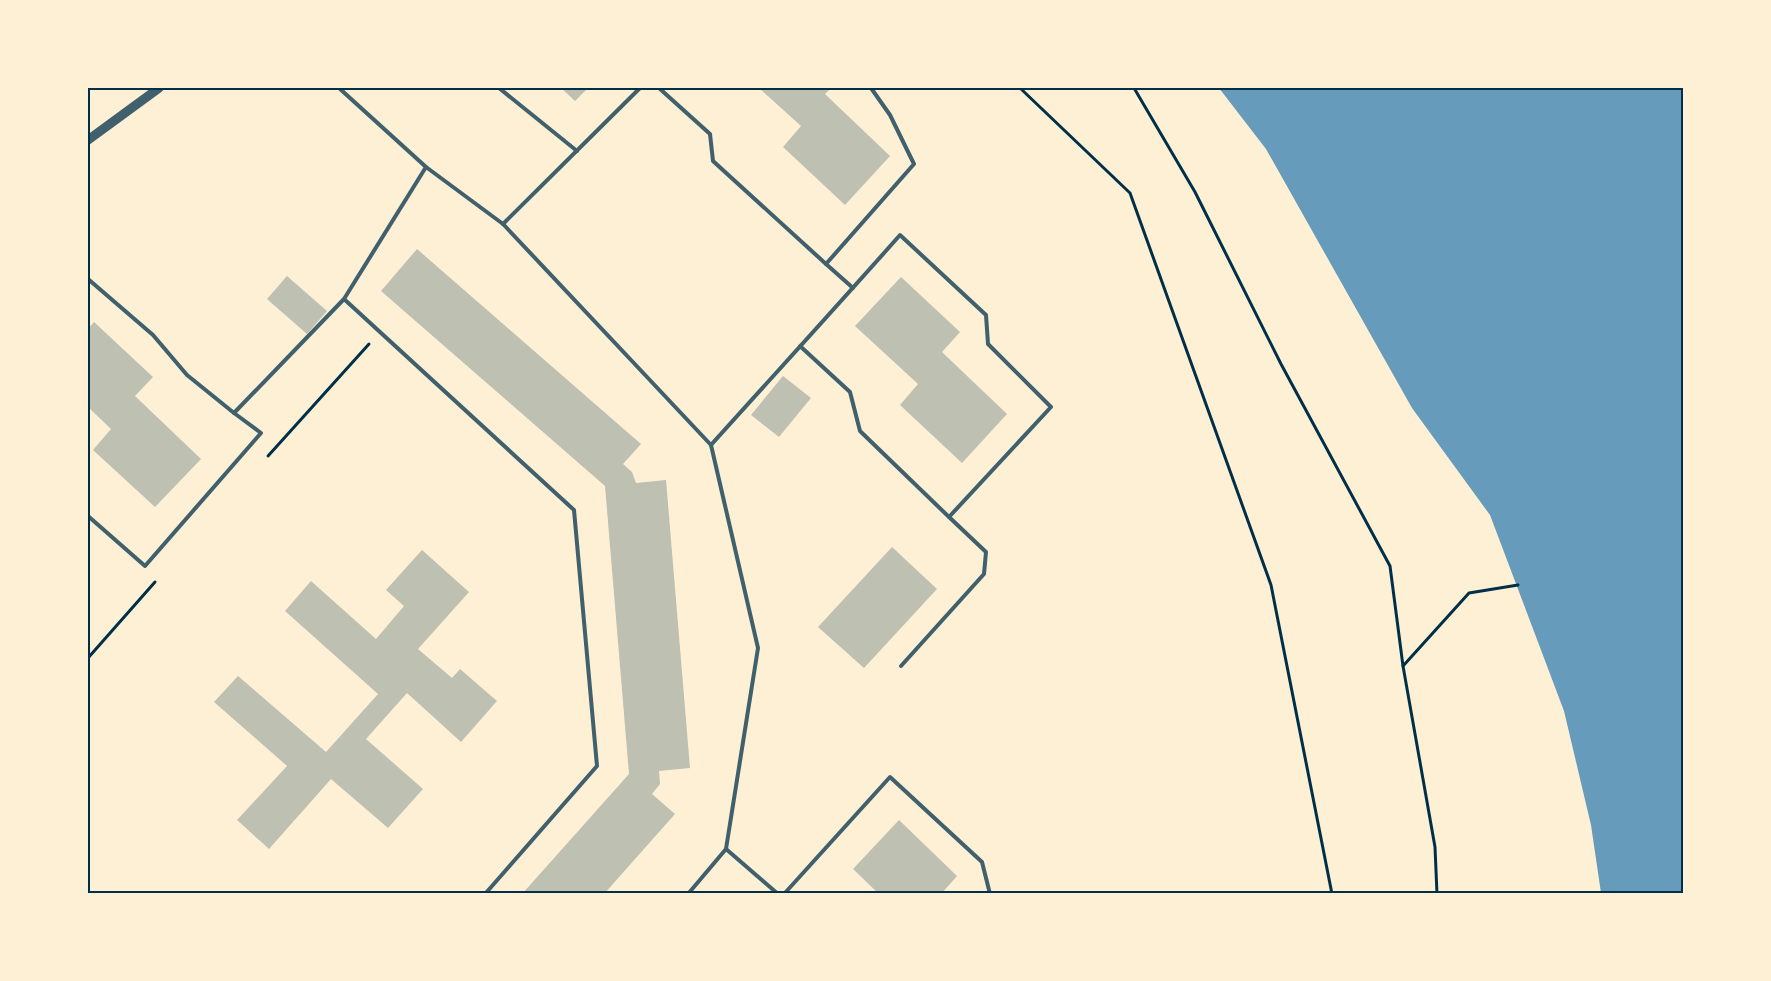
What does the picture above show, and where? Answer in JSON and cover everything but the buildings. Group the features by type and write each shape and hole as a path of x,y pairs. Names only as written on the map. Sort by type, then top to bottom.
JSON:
{"street":[{"path":"88,140 159,88"}],"lane":[{"path":"338,88 426,167 504,224 711,446 758,648 726,849 688,894"},
{"path":"499,88 576,151"},
{"path":"504,224 640,88"},
{"path":"660,88 710,134 713,161 853,288"},
{"path":"826,264 914,164 890,115 871,88"},
{"path":"234,413 344,299 426,167"},
{"path":"711,446 900,235 986,315 988,344 1051,406 949,518"},
{"path":"88,279 153,335 187,375 261,433 146,566 88,516"},
{"path":"344,299 574,510 597,766 485,894"},
{"path":"800,346 850,392 860,430 986,552 984,574 900,666"},
{"path":"784,894 890,777 982,862 990,894"},
{"path":"726,849 778,894"}],"path":[{"path":"1020,88 1130,193 1271,584 1332,894"},
{"path":"1134,88 1204,209 1281,364 1390,566 1403,666 1435,847 1437,894"},
{"path":"1403,666 1469,593 1518,585"}],"water":[{"path":"1219,88 1683,88 1683,893 1601,893 1591,825 1564,711 1490,515 1412,408 1266,149"}]}
